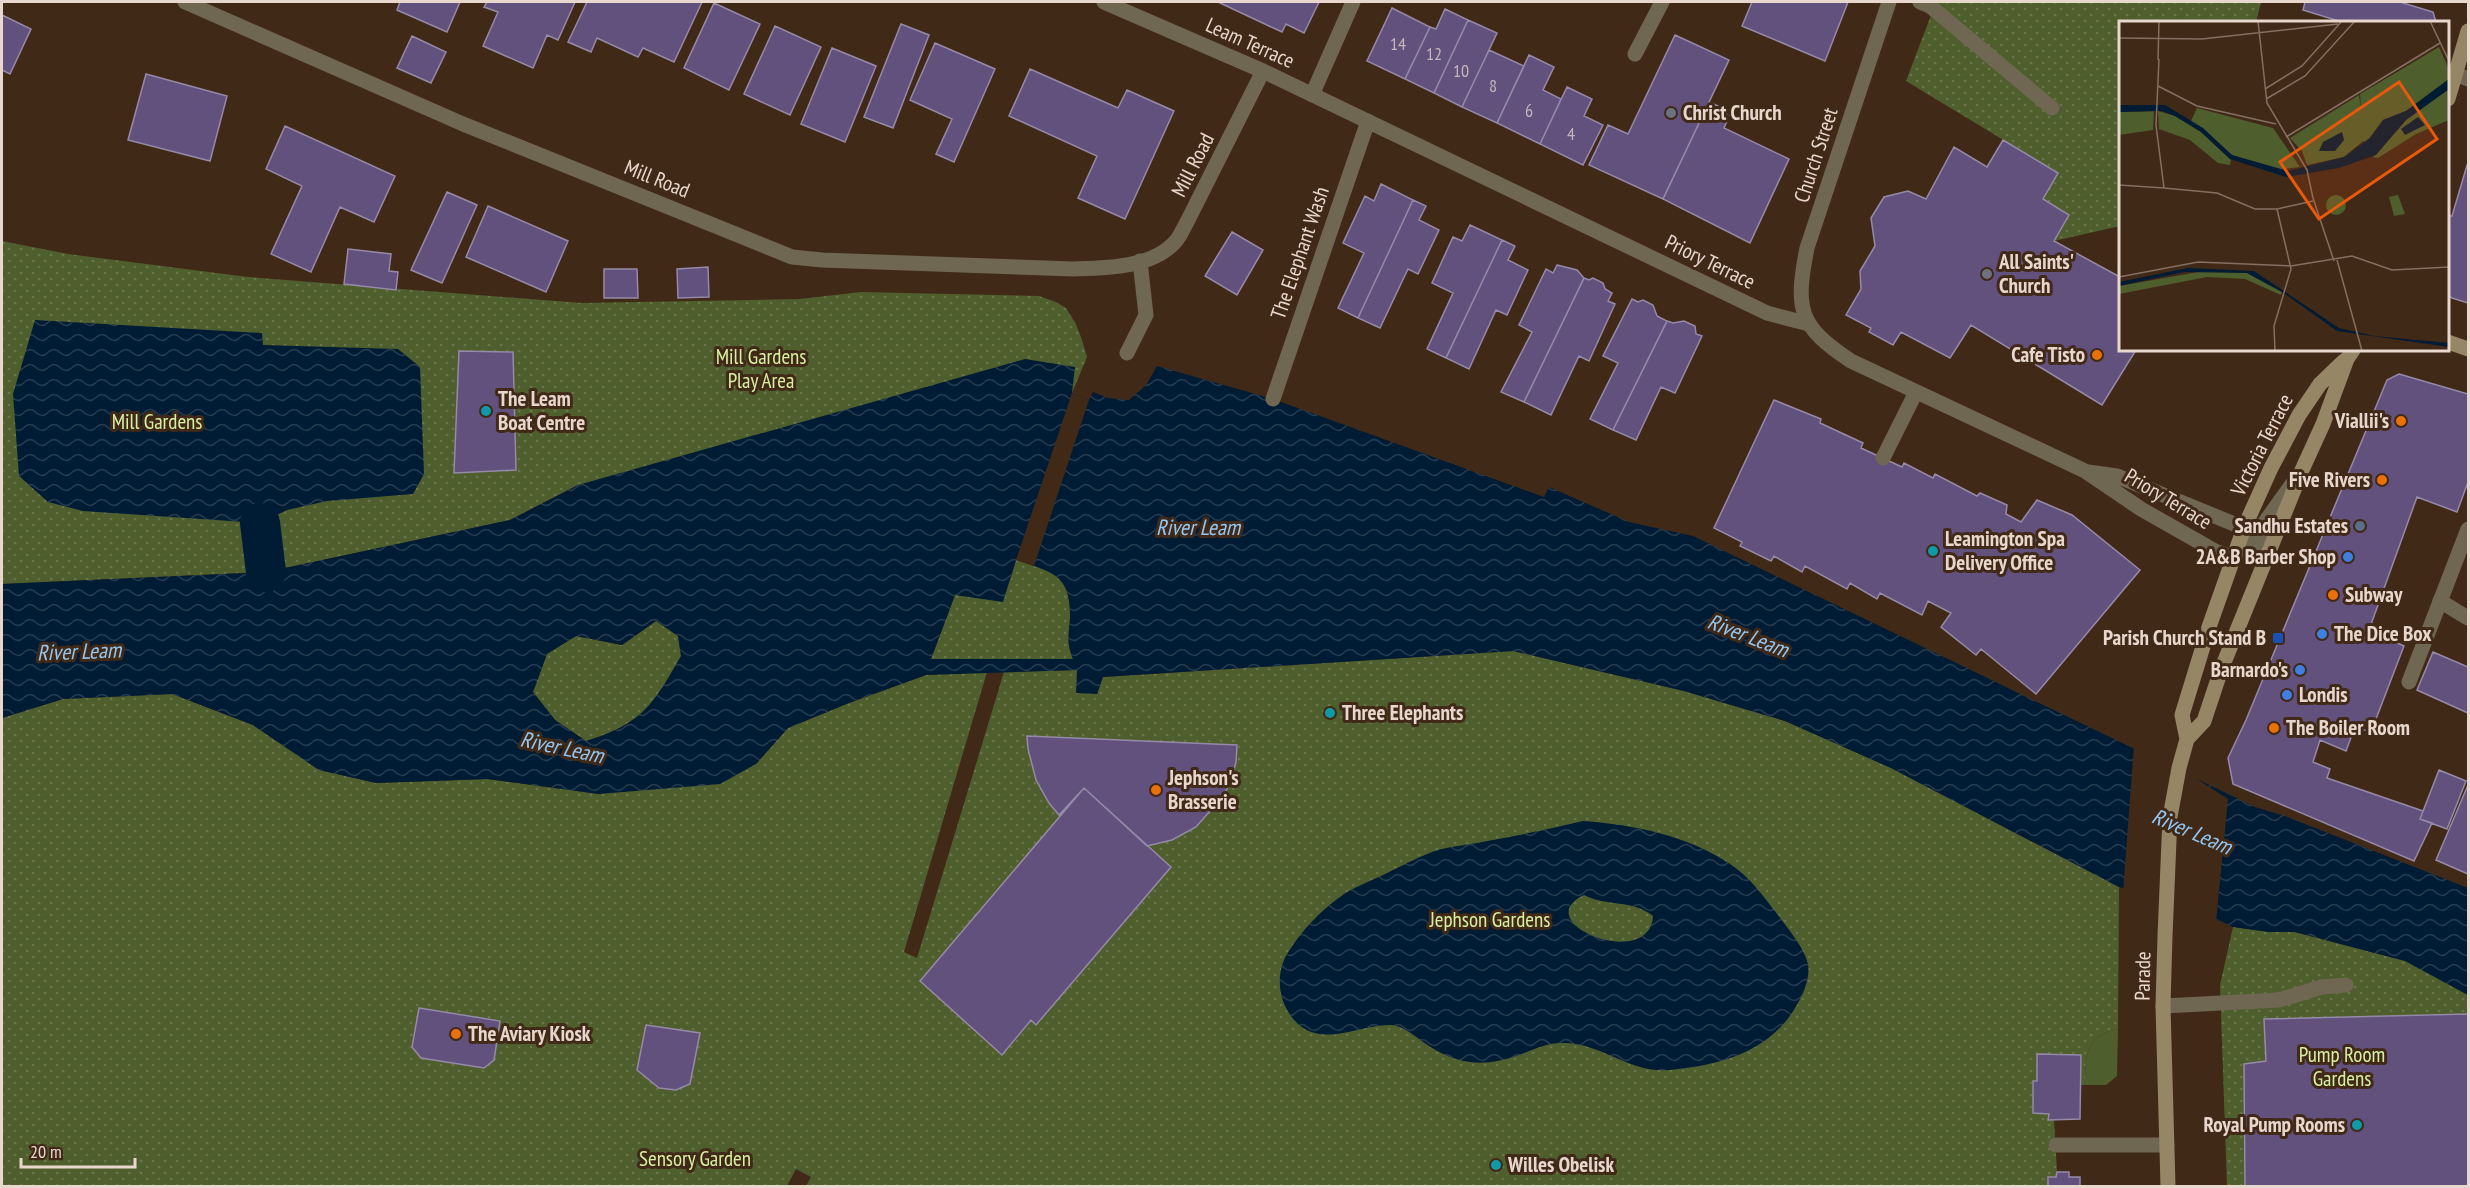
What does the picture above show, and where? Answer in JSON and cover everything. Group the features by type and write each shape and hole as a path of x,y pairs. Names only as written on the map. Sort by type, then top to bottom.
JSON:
{"main road":[{"path":"2449,97 2462,77 2469,31"},
{"path":"2449,342 2469,349"},
{"name":"Victoria Terrace","path":"2187,739 2204,722 2221,670 2350,354"},
{"name":"Victoria Terrace","path":"2179,768 2187,739 2182,715 2232,557 2271,468 2299,415 2320,384 2350,354"},
{"name":"Parade","path":"2168,1186 2163,1006 2170,817 2179,768"}],"street":[{"name":"Mill Road","path":"185,2 463,124 792,257 938,266 1042,269 1101,268 1140,261 1165,251 1176,241 1263,71"},
{"name":"Leam Terrace","path":"1104,2 1263,71 1312,95"},
{"path":"1312,95 1353,2"},
{"path":"1635,54 1662,2"},
{"name":"Church Street","path":"1809,324 1801,301 1807,248 1889,2"},
{"path":"1920,2 1930,6 2052,108"},
{"name":"Priory Terrace","path":"1312,95 1767,313 1809,324 1821,340 1851,361 2085,471 2140,509 2215,552 2232,557"},
{"name":"The Elephant Wash","path":"1273,399 1368,121"},
{"path":"1127,353 1146,315 1140,261"},
{"path":"1882,458 1916,392"},
{"name":"Victoria Terrace","path":"2232,557 2243,553 2262,533 2265,522 2302,470"},
{"name":"Priory Terrace","path":"2085,471 2117,476 2244,528"},
{"name":"Victoria Terrace","path":"2244,528 2263,566"},
{"path":"2409,682 2469,529"},
{"path":"2440,601 2469,618"},
{"path":"2163,1006 2279,1000 2322,987 2346,985"},
{"path":"2056,1145 2167,1145"}],"green space":[{"path":"1936,2 2261,2 2256,21 2119,21 2119,226 2054,241 2069,215 2043,199 2058,173 1906,81"},
{"name":"Mill Gardens","path":"2,241 68,254 248,277 582,303 800,299 861,292 1039,296 1066,308 1076,324 1087,357 1072,393 578,485 510,520 266,572 2,584"},
{"path":"1016,560 1049,572 1063,583 1069,603 1069,643 1073,659 931,659 955,595 1010,581"},
{"path":"656,621 678,636 681,656 654,700 634,720 586,741 555,720 533,692 547,654 576,636 622,645"},
{"name":"Jephson Gardens","path":"1513,651 1684,691 1785,721 1891,768 2119,887 2118,1029 2099,1036 2089,1048 2085,1085 2080,1085 2080,1119 2054,1120 2057,1172 2069,1172 2069,1177 2080,1177 2080,1186 806,1186 811,1177 796,1169 787,1186 2,1186 2,718 63,699 172,694 253,725 319,770 377,783 487,779 599,794 756,764 788,728 849,703 926,675 987,672 904,952 917,958 1004,672 1077,670 1097,694 1103,677"},
{"name":"Pump Room Gardens","path":"2233,927 2269,932 2294,932 2406,961 2468,995 2468,1186 2227,1186 2220,985"},
{"path":"2118,1029 2117,1076 2106,1085 2085,1085 2089,1048 2099,1036"}],"water":[{"path":"35,320 262,333 263,345 398,349 420,367 424,474 413,494 327,501 287,510 260,523 83,511 48,502 19,476 13,394"},
{"name":"River Leam","path":"1025,359 1075,367 1072,393 1089,400 1093,392 1108,398 1129,400 1146,385 1157,366 1273,399 1544,497 1549,487 1629,522 1693,536 2255,807 2285,816 2468,888 2468,995 2405,961 2295,932 2269,932 2233,927 2206,914 2119,887 1891,768 1785,721 1684,691 1513,651 1103,677 1097,694 1076,693 1077,670 926,675 788,728 756,764 720,784 599,794 487,779 376,783 319,770 253,725 172,694 63,699 2,718 2,584 266,572 510,520 578,485","holes":["1016,560 1049,572 1063,583 1069,603 1069,643 1073,659 931,659 955,595 1003,602","656,621 678,636 681,656 653,700 633,720 621,727 586,741 555,720 533,692 547,654 576,636 622,645"]},
{"path":"1583,821 1622,825 1678,839 1713,854 1737,869 1750,881 1795,938 1808,964 1808,978 1801,997 1788,1018 1775,1032 1745,1052 1690,1068 1656,1070 1642,1068 1592,1048 1565,1043 1548,1044 1507,1059 1479,1063 1466,1062 1441,1053 1407,1031 1392,1025 1332,1034 1309,1031 1298,1024 1286,1009 1280,991 1280,982 1287,954 1305,929 1344,894 1438,850","holes":["1584,895 1593,899 1637,907 1645,911 1653,916 1647,932 1633,940 1615,941 1596,937 1580,929 1570,918 1570,906"]}],"pier":[{"path":"1072,393 1089,400 1034,566 1016,560"},
{"path":"2134,745 2172,763 2228,799 2216,922 2123,892"}],"building":[{"path":"400,2 460,2 447,32 397,10"},
{"path":"487,2 575,2 558,40 547,35 533,68 483,46 498,12 484,7"},
{"path":"587,2 702,2 674,62 643,48 638,57 597,38 591,52 568,42"},
{"path":"1218,2 1319,2 1304,33 1286,24 1282,32"},
{"path":"1752,2 1848,2 1825,61 1742,26"},
{"path":"2305,2 2400,2 2433,12 2436,21 2339,21 2303,10"},
{"path":"714,3 760,24 729,90 684,68"},
{"path":"1392,8 1430,27 1405,79 1367,61"},
{"path":"1445,9 1468,20 1434,93 1405,79 1430,27 1436,29"},
{"path":"2,15 31,29 10,74 2,70"},
{"path":"1468,20 1497,33 1462,107 1434,93"},
{"path":"901,24 929,35 893,128 864,117"},
{"path":"775,26 821,47 790,115 744,94"},
{"name":"Christ Church","path":"1675,35 1729,60 1663,199 1589,165 1608,125 1628,134"},
{"path":"412,36 446,52 431,83 397,68"},
{"path":"935,43 995,69 954,162 936,154 952,119 910,100"},
{"path":"832,48 876,66 845,142 801,124"},
{"path":"1489,50 1524,66 1497,123 1462,107"},
{"path":"1529,55 1554,67 1543,90 1561,99 1540,144 1497,123"},
{"path":"1030,69 1118,108 1127,90 1174,111 1125,219 1078,198 1097,156 1009,116"},
{"path":"146,74 227,96 210,161 128,140"},
{"path":"1567,87 1592,99 1584,116 1603,125 1583,165 1540,144"},
{"path":"1709,102 1731,112 1724,128 1789,159 1750,243 1663,199"},
{"path":"285,126 395,176 374,222 340,207 311,272 271,254 302,186 266,169"},
{"name":"All Saints' Church","path":"2003,140 2058,173 2043,199 2069,215 2054,241 2119,276 2119,351 2135,351 2102,405 1971,325 1950,358 1901,332 1893,345 1869,332 1871,328 1846,315 1861,289 1860,271 1875,246 1871,218 1884,197 1908,191 1926,199 1954,147 1987,167"},
{"path":"2468,162 2468,303 2449,296 2449,216 2452,216"},
{"path":"1381,184 1413,200 1358,318 1338,308 1364,253 1343,243 1365,196 1374,201"},
{"path":"447,192 477,205 442,283 411,270"},
{"path":"1413,200 1426,206 1419,220 1439,230 1418,274 1408,269 1380,328 1358,318"},
{"path":"488,206 568,241 546,292 466,257"},
{"path":"1470,225 1502,240 1446,358 1427,349 1453,293 1432,283 1453,237 1462,241"},
{"path":"1232,232 1263,250 1237,295 1205,276"},
{"path":"1502,240 1515,246 1508,260 1528,270 1507,315 1496,310 1469,369 1446,358"},
{"path":"348,249 391,254 389,271 398,272 396,290 344,284"},
{"path":"1557,265 1577,270 1584,278 1524,402 1501,392 1532,332 1519,325 1546,269 1553,273"},
{"path":"708,267 709,297 678,298 677,269"},
{"path":"604,269 637,269 638,298 604,298"},
{"path":"1584,278 1589,280 1593,278 1603,283 1605,289 1612,293 1608,301 1615,304 1589,361 1579,356 1551,415 1524,402"},
{"path":"1632,299 1638,302 1643,300 1653,305 1657,316 1667,321 1613,430 1590,419 1618,363 1603,356"},
{"path":"1667,321 1673,323 1684,321 1695,326 1696,334 1702,336 1675,393 1661,387 1636,440 1613,430"},
{"name":"The Leam Boat Centre","path":"459,351 513,352 516,470 454,473"},
{"path":"2399,374 2468,394 2468,482 2457,512 2417,497 2369,630 2404,646 2371,732 2355,727 2346,751 2320,740 2313,762 2330,769 2327,778 2423,811 2420,819 2432,823 2414,861 2233,784 2228,758 2246,720 2387,380"},
{"name":"Leamington Spa Delivery Office","path":"1774,400 1821,419 1820,423 1863,443 1861,448 1902,467 1904,463 1933,478 1935,474 1977,496 1980,493 2007,505 2006,514 2021,522 2037,500 2072,515 2140,570 2036,694 1981,649 1976,655 1941,627 1951,613 1928,601 1922,615 1880,593 1877,599 1850,583 1847,589 1805,566 1802,572 1774,556 1771,561 1740,546 1742,542 1714,528"},
{"path":"2433,652 2468,667 2468,713 2417,690"},
{"name":"Jephson's Brasserie","path":"1027,736 1237,745 1236,762 1232,779 1224,795 1196,827 1172,840 1147,846 1084,788 1059,815 1036,780"},
{"path":"2439,770 2466,781 2447,829 2420,819"},
{"path":"2468,785 2468,874 2436,860"},
{"path":"1084,788 1171,867 1036,1025 1031,1020 1002,1055 920,981"},
{"name":"The Aviary Kiosk","path":"419,1008 500,1021 494,1060 484,1068 421,1058 412,1047"},
{"name":"Pump Room Gardens","path":"2468,1014 2468,1186 2245,1186 2244,1064 2266,1061 2264,1019"},
{"path":"646,1025 700,1033 690,1084 676,1090 659,1088 637,1070"},
{"path":"2037,1054 2081,1055 2080,1119 2048,1120 2049,1114 2033,1113 2033,1081 2037,1081"},
{"path":"2057,1172 2069,1172 2069,1177 2080,1177 2080,1186 2048,1186 2048,1177 2056,1177"}],"waterway":[{"path":"260,523 266,572"}],"place":[{"name":"Christ Church","path":"1671,113"},
{"name":"All Saints' Church","path":"1987,274"},
{"name":"Cafe Tisto","path":"2097,355"},
{"name":"The Leam Boat Centre","path":"486,411"},
{"name":"Viallii's","path":"2401,421"},
{"name":"Five Rivers","path":"2382,480"},
{"name":"Sandhu Estates","path":"2360,526"},
{"name":"Leamington Spa Delivery Office","path":"1933,551"},
{"name":"2A&B Barber Shop","path":"2348,557"},
{"name":"Subway","path":"2333,595"},
{"name":"The Dice Box","path":"2322,634"},
{"name":"Parish Church Stand B","path":"2278,638"},
{"name":"Barnardo's","path":"2300,670"},
{"name":"Londis","path":"2287,695"},
{"name":"Three Elephants","path":"1330,713"},
{"name":"The Boiler Room","path":"2274,728"},
{"name":"Jephson's Brasserie","path":"1156,790"},
{"name":"The Aviary Kiosk","path":"456,1034"},
{"name":"Royal Pump Rooms","path":"2357,1125"},
{"name":"Willes Obelisk","path":"1496,1165"}],"park label":[{"name":"Mill Gardens Play Area","path":"761,369"},
{"name":"Sensory Garden","path":"695,1159"}]}
